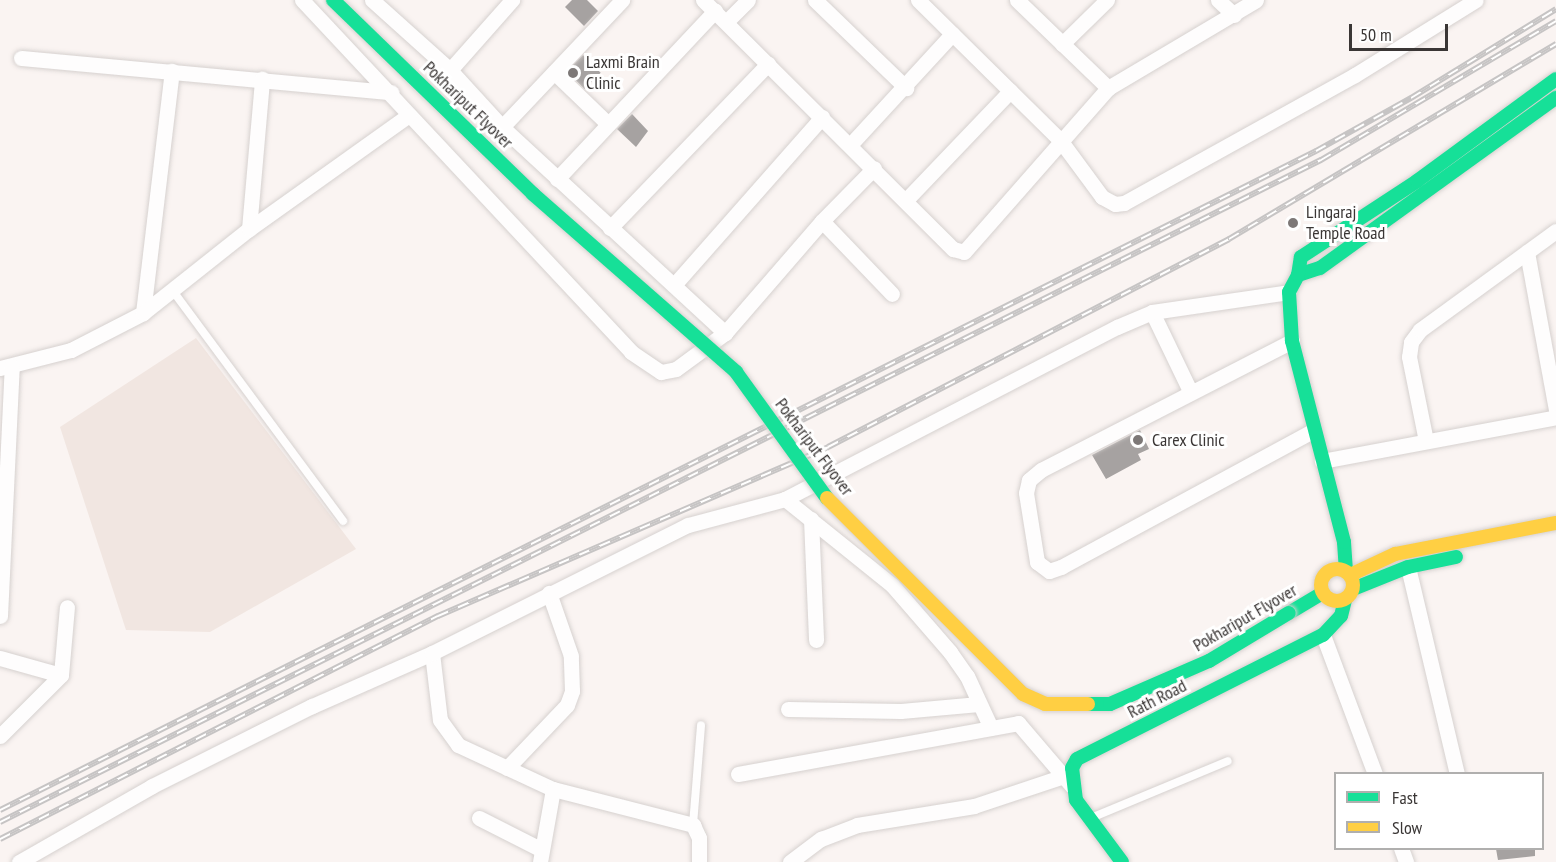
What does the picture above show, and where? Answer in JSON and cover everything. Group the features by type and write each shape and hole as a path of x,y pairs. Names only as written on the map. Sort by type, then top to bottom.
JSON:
{"main road":[{"name":"Pokhariput Flyover","path":"333,0 533,194 736,372 826,497 1023,694 1045,704 1110,704 1209,661 1322,593"},
{"path":"1349,584 1344,542 1313,431 1292,341 1289,292 1298,275 1300,257 1417,181 1556,79"},
{"path":"1298,275 1320,268 1556,98"},
{"path":"1349,584 1335,569 1325,574 1320,583 1322,593 1335,602 1349,584 1377,562 1395,554 1556,523"},
{"path":"1349,584 1408,567 1556,536"},
{"name":"Rath Road","path":"1066,782 1077,759 1323,635 1341,616 1349,584"},
{"path":"1066,782 1076,800 1122,862"}],"street":[{"path":"302,0 391,92 409,115 631,352 650,368 661,372 676,369 725,333 822,221 874,168"},
{"path":"372,0 450,70 502,127 557,179 725,333"},
{"path":"502,127 622,0"},
{"path":"703,0 953,249 964,252 1108,88 1256,0"},
{"path":"726,22 748,0"},
{"path":"815,0 906,87"},
{"path":"1017,0 1108,88"},
{"path":"1062,44 1107,0"},
{"path":"1218,0 1234,15"},
{"path":"925,2 952,34 1060,140 1102,197 1107,202 1124,203 1355,75 1476,0"},
{"path":"450,70 501,4"},
{"path":"557,179 715,11"},
{"path":"850,145 906,87 952,34"},
{"path":"21,58 391,92"},
{"path":"610,228 768,64"},
{"path":"143,313 172,71"},
{"path":"554,72 608,124"},
{"path":"249,228 262,79"},
{"path":"906,200 1010,91"},
{"path":"0,616 6,367 71,350 143,313 249,228 409,115"},
{"path":"674,285 822,117"},
{"path":"822,221 892,294"},
{"path":"1426,441 1409,357 1411,342 1420,330 1556,231"},
{"path":"1527,252 1556,410"},
{"path":"19,862 173,776 312,706 432,653 688,525 785,499 1117,327 1152,312 1289,292"},
{"path":"1152,312 1190,391"},
{"path":"1292,341 1190,391 1041,470 1029,480 1026,510 1040,568 1049,571 1061,567 1313,431"},
{"path":"1322,461 1556,417"},
{"path":"785,499 892,585 950,652 967,676 991,728"},
{"path":"811,519 816,640"},
{"path":"1408,567 1457,772"},
{"path":"507,768 567,705 572,691 571,656 549,593"},
{"path":"0,736 61,675 66,654 67,607"},
{"path":"1323,635 1375,772"},
{"path":"432,653 440,720 446,733 458,745 553,789 693,825 699,838 699,862"},
{"path":"0,658 61,675"},
{"path":"788,709 901,711 979,704"},
{"path":"738,774 1018,723 1066,782 974,806 857,825 821,839 801,860"},
{"path":"478,818 540,856 553,789"}],"lane":[{"path":"173,291 343,521"},
{"path":"693,825 701,725"},
{"path":"1090,819 1228,761"}],"shaded area":[{"path":"196,338 356,549 210,632 126,630 60,427"}],"building":[{"path":"572,0 587,0 598,11 584,26 565,7"},
{"path":"583,55 601,73 584,89 567,71"},
{"path":"632,114 648,131 636,147 617,129"},
{"path":"1140,430 1149,449 1138,454 1141,460 1106,479 1092,455"},
{"path":"1496,850 1535,850 1535,856 1498,860"}],"railway":[{"path":"0,810 1316,151 1411,98 1556,9"},
{"path":"0,822 1321,160 1556,21"},
{"path":"0,839 438,616 828,447 1229,239 1556,44"}],"traffic: fast":[{"path":"333,0 533,194 736,372 827,498"},
{"path":"1346,571 1344,542 1292,341 1289,292 1298,275 1301,257 1417,181 1556,79"},
{"path":"1298,275 1320,268 1556,98"},
{"path":"1353,589 1408,567 1456,557"},
{"path":"1289,613 1322,593"},
{"path":"1122,862 1076,800 1072,768 1077,759 1323,635 1341,616 1345,600"},
{"path":"1088,704 1110,704 1209,661 1289,613"}],"traffic: slow":[{"path":"827,498 1023,694 1045,704 1088,704"},
{"path":"1350,575 1395,554 1556,523"},
{"path":"1337,569 1349,573 1353,585 1349,597 1337,601 1325,597 1321,585 1325,573 1337,569"}],"place":[{"name":"Laxmi Brain Clinic","path":"573,73"},
{"name":"Lingaraj Temple Road","path":"1293,223"},
{"name":"Carex Clinic","path":"1138,440"}]}
